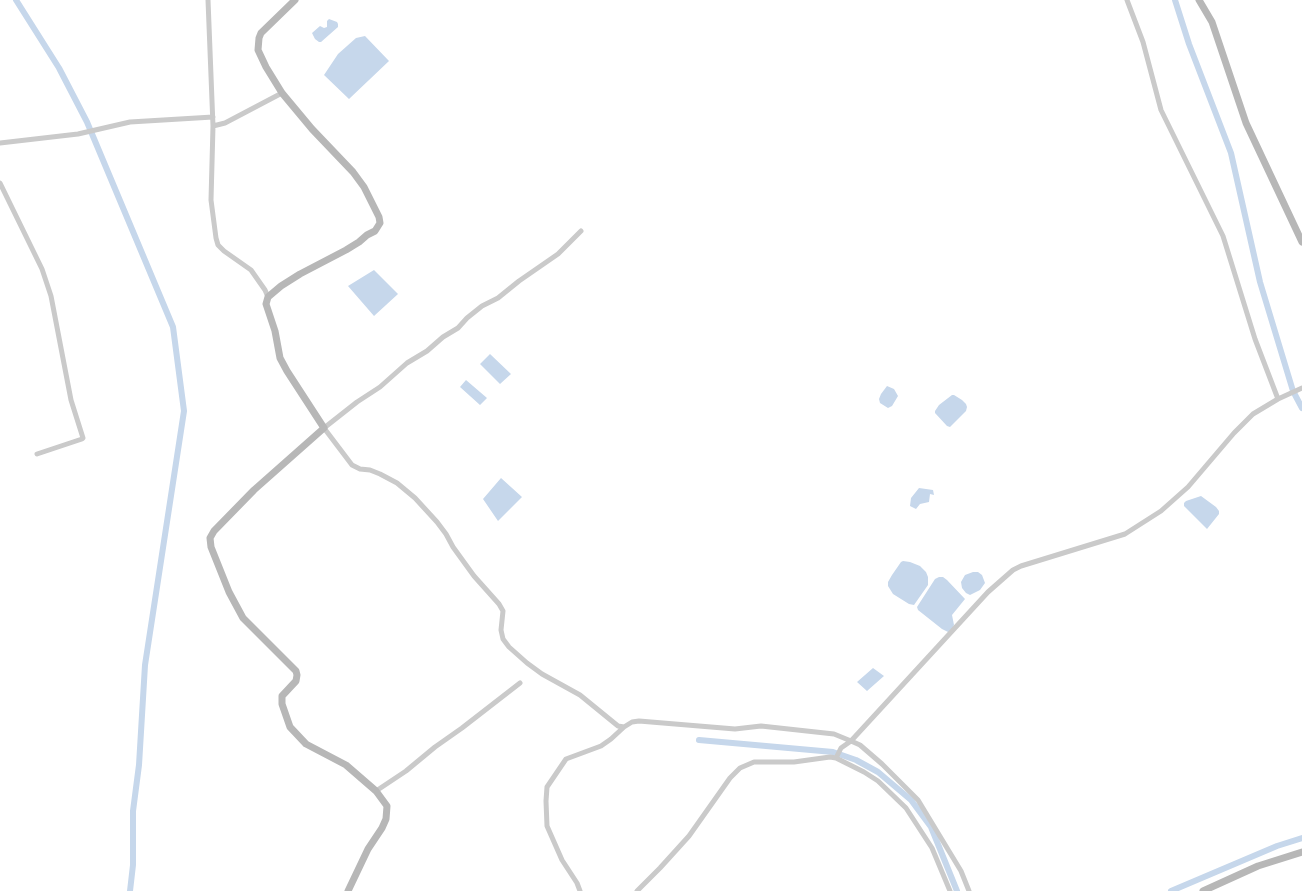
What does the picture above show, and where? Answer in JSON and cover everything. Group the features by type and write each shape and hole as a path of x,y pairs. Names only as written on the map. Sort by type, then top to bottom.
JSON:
{"main road":[{"path":"295,0 261,33 258,50 266,67 282,93 312,129 362,183 375,207 380,223 375,231 346,250 300,274 281,286 268,297 266,304 275,331 280,358 324,428 254,490 214,531 210,538 211,547 229,592 243,618 296,671 296,681 282,696 282,704 290,727 306,744 346,765 376,792 387,806 386,819 382,828 368,849 348,891"},
{"path":"1199,0 1212,22 1246,123 1302,242"},
{"path":"1203,891 1258,866 1302,852"}],"street":[{"path":"208,0 213,117 211,200 216,238 218,245 224,251 251,270 268,297"},
{"path":"1127,0 1143,42 1161,110 1223,236 1255,339 1278,399"},
{"path":"213,126 225,123 282,93"},
{"path":"0,143 78,134 130,122 213,117"},
{"path":"0,183 42,269 49,290 57,322 71,400 83,438 37,454"},
{"path":"581,231 558,254 498,298 482,306 467,318 458,328 443,337 427,351 407,363 380,387 324,428 352,464 360,469 370,470 380,474 396,483 415,498 437,522 446,534 453,548 499,604 503,611 501,630 503,638 509,647 542,674 580,695 612,722 618,726 624,727"},
{"path":"837,757 841,748 851,741 988,592 1013,570 1021,566 1125,534 1161,511 1188,487 1253,414 1287,394 1302,388"},
{"path":"376,792 406,772 435,747 520,683"},
{"path":"580,891 577,883 562,860 547,826 547,787 566,758 601,746 624,727 632,722 639,721 735,729 761,726 834,734 860,745 882,764 918,800 961,871 969,891"},
{"path":"637,891 689,836 730,778 740,768 754,762 794,762 830,757 837,757 878,781 906,808 932,848 950,891"}],"water":[{"path":"329,19 337,22 338,27 321,42 319,42 315,39 312,33 320,26 324,28 327,27 327,21"},
{"path":"365,36 389,61 349,99 324,75 338,54 356,38"},
{"path":"374,270 398,294 374,316 348,286"},
{"path":"490,354 511,374 500,384 480,364"},
{"path":"466,380 487,398 480,405 460,387"},
{"path":"887,386 894,389 898,396 892,406 888,408 880,403 879,399"},
{"path":"952,395 962,400 967,407 966,411 950,427 947,426 935,413 935,411 939,405"},
{"path":"501,478 522,497 498,521 483,499"},
{"path":"919,488 933,490 934,495 930,494 929,502 920,504 916,509 910,506 911,498"},
{"path":"1201,496 1219,511 1219,514 1207,529 1184,506 1186,501"},
{"path":"903,561 920,566 926,572 928,577 928,585 914,605 909,604 893,594 888,586 888,582 892,575"},
{"path":"978,572 982,575 985,583 980,590 970,595 962,588 961,582 965,575"},
{"path":"943,577 947,580 965,599 952,615 954,625 950,633 942,629 918,610 917,607 935,579"},
{"path":"873,668 884,676 867,691 857,682"}],"waterway":[{"path":"16,0 59,68 87,122 173,327 184,411 145,665 139,765 133,811 133,865 130,891"},
{"path":"1175,0 1189,44 1231,153 1260,282 1293,391 1302,408"},
{"path":"699,740 833,752 856,760 878,772 911,800 931,827 957,891"},
{"path":"1171,891 1277,846 1302,838"}]}
